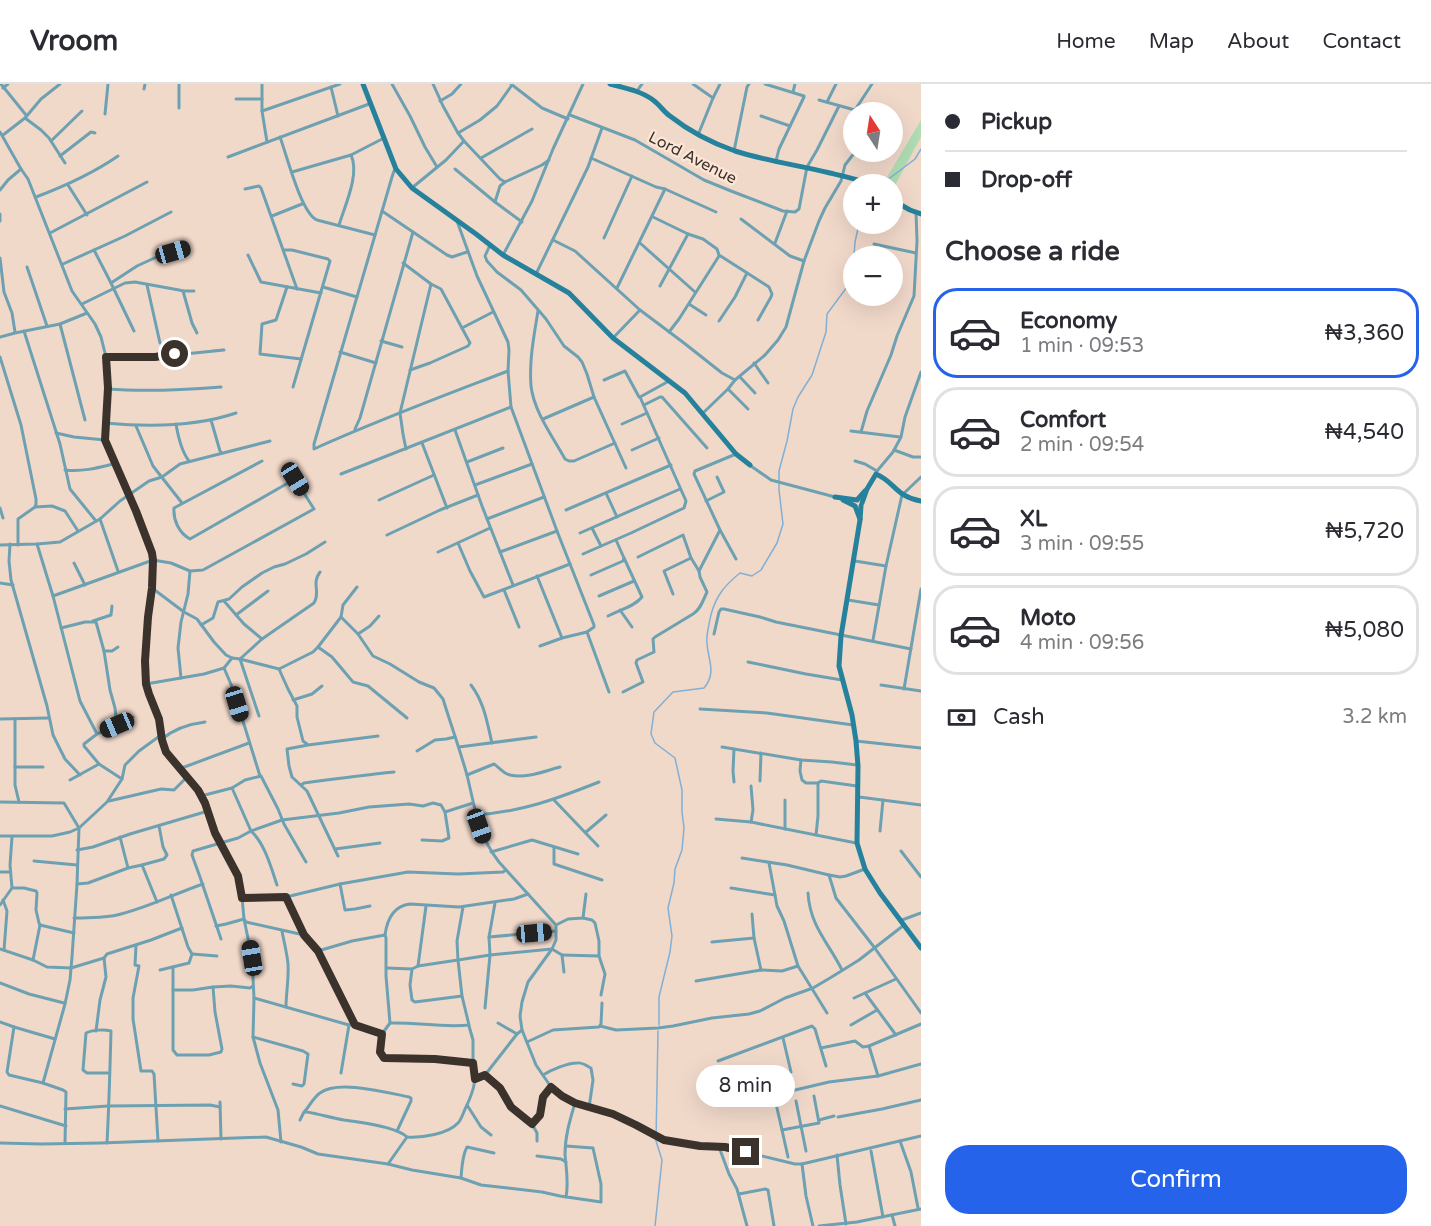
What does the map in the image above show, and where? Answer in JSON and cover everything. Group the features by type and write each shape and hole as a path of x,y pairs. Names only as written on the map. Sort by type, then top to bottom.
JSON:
{"street":[{"path":"8,84 2,86 26,117 51,141 65,163"},
{"path":"60,84 41,99 26,117 1,133 28,179 72,291 95,324 101,337 106,357 108,388 105,440 129,494 153,560 145,661 146,684 159,719 166,752 201,796 215,833 238,876 252,958 253,1037 260,1063 278,1110 281,1142"},
{"path":"105,114 108,84"},
{"path":"144,89 145,84"},
{"path":"179,84 179,108"},
{"path":"262,84 261,111 267,142"},
{"path":"261,111 340,84"},
{"path":"364,84 396,169 412,188 503,255 569,293 614,338 685,393 736,454 771,480 859,504"},
{"path":"392,84 437,167"},
{"path":"433,84 458,133 505,182"},
{"path":"440,100 452,94 461,84"},
{"path":"503,255 522,222 583,84"},
{"path":"610,84 637,91 654,100 669,116 698,135 734,151 842,176"},
{"path":"637,91 642,84"},
{"path":"693,84 712,98"},
{"path":"698,135 712,98 720,84"},
{"path":"734,151 749,84"},
{"path":"765,84 804,96 779,149 776,161"},
{"path":"793,92 795,84"},
{"path":"827,102 836,84"},
{"path":"860,102 872,84"},
{"path":"458,133 480,120 497,106 513,85 542,108 568,119"},
{"path":"331,87 338,116"},
{"path":"236,99 261,99"},
{"path":"819,100 843,107"},
{"path":"228,157 370,103"},
{"path":"775,244 787,211 795,212 799,209 807,167 839,106"},
{"path":"51,141 82,111"},
{"name":"Lord Avenue","path":"570,115 646,146 704,180 787,211"},
{"path":"761,116 790,126"},
{"path":"536,274 588,167 602,128"},
{"path":"480,158 532,129"},
{"path":"60,156 91,132 95,133"},
{"path":"280,137 302,204 313,219 375,235"},
{"path":"292,172 351,154 384,138"},
{"path":"412,188 446,160 464,141"},
{"path":"339,225 355,172 351,154"},
{"path":"36,197 68,185 118,156"},
{"path":"591,158 716,212"},
{"path":"500,186 549,160"},
{"path":"702,414 729,389 735,380 765,355 786,327 804,261 819,221 841,181 847,162"},
{"path":"0,190 21,169"},
{"path":"396,169 393,171 314,449 436,397 508,371"},
{"path":"455,169 522,222"},
{"path":"604,238 632,176"},
{"path":"495,202 500,179"},
{"path":"50,233 147,182"},
{"path":"68,185 87,215"},
{"path":"244,189 259,186 272,216 297,289"},
{"path":"617,288 665,189"},
{"path":"272,216 302,204"},
{"path":"861,432 867,411 914,296 918,213 903,206"},
{"path":"382,211 447,255 467,252"},
{"path":"63,264 171,212"},
{"path":"0,214 0,221"},
{"path":"653,217 703,239 717,249 719,255 769,287 772,294 758,320"},
{"path":"456,219 467,252 508,342 511,407 556,531 594,625 587,632 540,646"},
{"path":"741,219 790,256 804,261"},
{"path":"355,431 413,232"},
{"path":"660,286 688,234"},
{"path":"553,240 575,251 640,310 722,373 735,380"},
{"path":"640,243 695,292"},
{"path":"874,244 917,253"},
{"path":"490,245 485,256 487,261 497,272 521,290 564,346 582,362 594,397 626,468"},
{"path":"111,283 137,266 161,255 184,249"},
{"path":"94,250 134,331"},
{"path":"284,250 292,250 330,261 293,387"},
{"path":"248,255 261,282 321,293"},
{"path":"669,332 719,255"},
{"path":"0,258 4,292 12,313 15,333"},
{"path":"403,263 441,289 470,343 468,346 410,370"},
{"path":"27,267 47,326"},
{"path":"719,321 747,273"},
{"path":"82,304 124,283 135,282 194,291"},
{"path":"406,449 400,413 431,284"},
{"path":"147,285 160,343"},
{"path":"287,287 276,320 262,324 260,354 301,359"},
{"path":"323,287 357,297"},
{"path":"183,291 197,333"},
{"path":"689,304 706,315"},
{"path":"614,338 640,310"},
{"path":"538,311 531,387 543,419 565,459 574,461 615,443"},
{"path":"462,328 493,312"},
{"path":"0,337 60,324 87,313"},
{"path":"60,324 85,420"},
{"path":"24,331 60,444 70,489 98,520 118,572"},
{"path":"381,341 402,347"},
{"path":"106,357 155,357 224,350 212,351"},
{"path":"340,352 375,363"},
{"path":"0,357 21,425 36,499 35,507"},
{"path":"754,363 768,383"},
{"path":"583,554 684,508 686,501 644,405 625,371 604,380"},
{"path":"921,372 905,417 901,437 859,504 860,520 841,636 839,666 850,704 856,741 857,843 866,869 880,893 921,948"},
{"path":"740,376 755,393"},
{"path":"640,397 669,380"},
{"path":"108,388 173,391 221,387"},
{"path":"729,389 748,409"},
{"path":"543,419 594,397"},
{"path":"644,405 662,397 707,448"},
{"path":"341,474 511,407"},
{"path":"105,423 136,426 176,424 211,420 236,413"},
{"path":"622,424 647,413"},
{"path":"211,420 220,452 224,452"},
{"path":"176,424 186,458 192,461"},
{"path":"136,426 153,466 182,504"},
{"path":"455,430 513,585"},
{"path":"851,431 901,437"},
{"path":"56,434 105,440"},
{"path":"632,450 659,438"},
{"path":"0,546 60,542 98,520 129,494 149,481 162,477 180,464 270,441"},
{"path":"422,443 447,508"},
{"path":"467,462 503,448"},
{"path":"894,450 913,457 921,457"},
{"path":"736,454 695,471 706,501 736,560"},
{"path":"53,596 153,560 171,563 190,571 207,568 314,509 295,479 190,539 182,534 174,517 174,508 262,461"},
{"path":"855,461 866,464 902,495 921,501"},
{"path":"65,470 90,470 114,464"},
{"path":"475,485 532,464"},
{"path":"566,510 671,465"},
{"path":"379,500 434,475"},
{"path":"706,501 724,492 717,477"},
{"path":"873,640 902,495 921,477"},
{"path":"580,533 681,488"},
{"path":"606,493 616,517"},
{"path":"387,535 478,495"},
{"path":"487,519 544,497"},
{"path":"18,545 18,519 35,507 52,506 66,511 78,531"},
{"path":"0,508 3,518"},
{"path":"438,552 490,528"},
{"path":"592,528 601,546"},
{"path":"500,552 556,531"},
{"path":"699,571 720,531"},
{"path":"623,692 643,682 636,663 637,660 654,652 653,639 693,614 702,604 707,592 683,535 638,557"},
{"path":"608,616 633,605 642,597 616,540"},
{"path":"201,625 213,618 217,603 229,599 262,573 306,554 325,542"},
{"path":"458,543 482,595 487,597 570,564"},
{"path":"10,544 11,580 53,735 65,759 80,775"},
{"path":"37,544 62,628 80,701 97,734"},
{"path":"591,575 620,563 624,558"},
{"path":"673,594 664,571 691,558"},
{"path":"853,561 886,566"},
{"path":"74,563 85,585"},
{"path":"181,678 178,648 190,571"},
{"path":"240,658 262,639 314,603 318,596 315,581 320,572"},
{"path":"537,576 562,638"},
{"path":"5,583 11,580"},
{"path":"599,596 634,581"},
{"path":"0,583 13,585"},
{"path":"152,588 197,619 226,655 279,669 318,647 341,617 343,605 357,587"},
{"path":"904,689 921,589"},
{"path":"504,590 519,627"},
{"path":"236,615 268,591"},
{"path":"848,600 879,605"},
{"path":"224,601 244,624 262,639"},
{"path":"62,628 111,615 112,606"},
{"path":"714,634 719,612 724,609 841,636 873,640 911,649"},
{"path":"620,610 632,627"},
{"path":"358,634 379,616"},
{"path":"341,617 358,634 373,656 434,688 443,699 459,747 475,815 484,840 506,870 556,925 556,940 528,982 520,1016 522,1030 536,1065 551,1087 575,1103 613,1114 669,1142 719,1147 795,1164 921,1136"},
{"path":"89,622 96,622 104,651 117,725"},
{"path":"587,632 609,692"},
{"path":"104,651 112,651 118,647"},
{"path":"318,647 332,657 353,682 368,686 407,718"},
{"path":"146,684 204,674 224,668 231,658"},
{"path":"240,658 259,716"},
{"path":"748,662 842,680"},
{"path":"224,668 233,689 260,776 263,777 282,820 306,862"},
{"path":"279,669 297,706 297,717 303,741 308,745"},
{"path":"471,685 482,704 492,743"},
{"path":"881,685 921,691"},
{"path":"293,700 312,694 322,686"},
{"path":"700,709 767,713 854,726"},
{"path":"122,779 99,764 84,744 97,734 133,717"},
{"path":"0,719 48,718"},
{"path":"15,719 15,785 19,802"},
{"path":"162,740 170,733 205,722"},
{"path":"0,837 64,835 78,828 107,801 122,779 125,765 161,735"},
{"path":"338,856 308,791 296,782 291,773 286,751 289,748 378,736"},
{"path":"417,751 435,740 455,737"},
{"path":"459,747 536,737"},
{"path":"856,741 921,748"},
{"path":"179,769 249,743"},
{"path":"722,747 801,760 858,766"},
{"path":"734,749 734,782"},
{"path":"760,781 761,753"},
{"path":"801,760 800,771 802,780 806,783 821,781 858,786"},
{"path":"70,780 99,764"},
{"path":"467,775 494,764 511,775 542,772 560,766"},
{"path":"15,766 43,767"},
{"path":"301,786 304,783 394,772"},
{"path":"201,796 232,788 244,780 260,776"},
{"path":"107,801 161,789 174,790 186,777"},
{"path":"475,815 499,814 531,807 599,782"},
{"path":"816,835 819,816 818,783"},
{"path":"751,786 753,810 751,822"},
{"path":"232,788 251,831 268,858 277,885"},
{"path":"857,797 921,806"},
{"path":"554,800 598,846"},
{"path":"880,831 883,800"},
{"path":"785,801 785,829"},
{"path":"0,802 64,803 78,828 77,884 70,980 43,1083"},
{"path":"220,939 191,853 193,851 238,838 282,820 369,807 409,804 423,806 433,803 441,805 445,812 449,838 442,841 422,840"},
{"path":"445,812 473,803"},
{"path":"78,850 208,811"},
{"path":"586,832 606,815"},
{"path":"716,819 751,822 857,843"},
{"path":"77,884 88,884 128,868 164,859 167,855 159,826"},
{"path":"0,905 12,888 10,872 12,837"},
{"path":"120,837 128,868"},
{"path":"491,852 532,840 578,854"},
{"path":"335,849 380,843"},
{"path":"554,847 554,864 602,880"},
{"path":"901,851 921,877"},
{"path":"742,858 829,875 846,876 866,869"},
{"path":"34,861 77,865"},
{"path":"770,862 777,906 798,966 827,1013"},
{"path":"142,866 157,902"},
{"path":"242,898 286,897 340,884 408,872 458,874 506,870"},
{"path":"0,872 10,872"},
{"path":"829,875 836,898 921,1013"},
{"path":"74,918 114,916 203,884"},
{"path":"340,884 345,910 370,906"},
{"path":"12,888 24,888 37,893 36,910 40,925 33,960"},
{"path":"731,888 775,895"},
{"path":"808,893 809,907 814,922 842,970"},
{"path":"473,1063 435,1059 384,1058 380,1052 382,1034 390,1023 385,936 388,921 398,907 410,904 463,907 495,903 528,894"},
{"path":"583,918 586,894"},
{"path":"160,970 189,963 192,954 171,895"},
{"path":"286,897 304,935 318,951 355,1025"},
{"path":"3,900 7,914 2,950 47,967 71,968 182,928"},
{"path":"485,1008 490,955 489,937 495,903"},
{"path":"418,966 426,905"},
{"path":"304,1113 363,1122 397,1131 407,1137 424,1137 444,1131 458,1123 473,1090 475,1079 473,1040 462,996 458,960 457,941 463,907"},
{"path":"527,1042 553,1030 600,1026 616,1030 657,1028 749,1014 765,1009 785,998 813,988 859,960 902,923 921,913"},
{"path":"0,914 7,914"},
{"path":"752,914 754,938 762,970"},
{"path":"556,925 568,919 583,918 595,923 599,941 599,956 606,974 602,995"},
{"path":"216,926 244,919"},
{"path":"244,919 246,922 304,935"},
{"path":"40,925 74,933"},
{"path":"282,931 288,964 286,1007"},
{"path":"489,937 556,931"},
{"path":"318,951 352,941 385,936"},
{"path":"712,942 754,938"},
{"path":"136,945 135,965 139,966 132,1019 141,1071 152,1071 154,1074 158,1141"},
{"path":"387,968 412,969 418,966 490,955 552,949 562,955 599,956"},
{"path":"192,954 217,956"},
{"path":"562,955 564,972"},
{"path":"96,1031 100,1000 106,981 104,958"},
{"path":"696,981 762,970 780,972 798,966"},
{"path":"172,967 173,1050 177,1055 209,1055 220,1052 222,1049 213,987"},
{"path":"412,969 410,985 412,1000 415,1002 462,996"},
{"path":"854,998 896,979"},
{"path":"0,983 29,994 64,1003"},
{"path":"173,990 251,987"},
{"path":"866,993 896,1035"},
{"path":"254,999 382,1034"},
{"path":"600,1026 602,1003"},
{"path":"851,1025 877,1010"},
{"path":"0,1022 55,1039"},
{"path":"390,1023 469,1025"},
{"path":"498,1023 517,1034"},
{"path":"821,1048 855,1041 863,1047 869,1046 921,1024"},
{"path":"341,1073 349,1025"},
{"path":"718,1061 812,1026 815,1029 826,1066"},
{"path":"14,1027 8,1074 66,1092 65,1143"},
{"path":"475,1079 485,1075 522,1030"},
{"path":"107,1143 110,1073 111,1031 86,1033 83,1071 110,1073"},
{"path":"253,1037 308,1054 304,1084 302,1086 293,1084"},
{"path":"783,1038 792,1072"},
{"path":"869,1046 878,1076"},
{"path":"543,1075 578,1062 591,1068 593,1080 590,1108"},
{"path":"774,1095 829,1082 878,1076 921,1064"},
{"path":"485,1075 500,1088 511,1107 532,1124 537,1133 537,1141"},
{"path":"713,1094 764,1082 769,1083 774,1095 788,1157"},
{"path":"300,1120 322,1091 344,1086 358,1087 411,1098 397,1131"},
{"path":"532,1124 540,1115 543,1097 551,1087"},
{"path":"814,1096 819,1120"},
{"path":"782,1130 818,1123 819,1120 921,1100"},
{"path":"796,1101 806,1151"},
{"path":"220,1102 221,1139"},
{"path":"566,1197 568,1185 566,1146 575,1103"},
{"path":"65,1109 108,1106 210,1105 220,1107"},
{"path":"467,1105 481,1127 490,1135"},
{"path":"0,1106 66,1126"},
{"path":"0,1143 107,1143 266,1137 318,1154 388,1164 461,1178 481,1185 602,1201 601,1184 592,1148 566,1146"},
{"path":"388,1164 407,1137"},
{"path":"819,1226 848,1224 920,1209 911,1172 900,1141"},
{"path":"461,1178 462,1163 467,1147 494,1154"},
{"path":"719,1147 729,1174 736,1185 747,1226"},
{"path":"872,1151 883,1217"},
{"path":"837,1155 848,1224"},
{"path":"537,1156 561,1159 566,1162"},
{"path":"802,1164 813,1226"},
{"path":"738,1194 768,1190 774,1226"},
{"path":"892,1215 895,1226"}],"green space":[{"path":"921,120 921,137 901,174 889,174 896,162 903,162 903,150"}],"waterway":[{"path":"895,174 915,159 921,149"},
{"path":"855,246 857,234"},
{"path":"659,1025 659,997 672,936 668,908 675,869 682,850 684,828 682,790 675,758 655,743 651,734 654,712 673,692 704,688 711,671 707,638 716,602 723,590 740,573 752,576 761,570 777,543 783,524 779,471 793,409 812,375 826,332 827,314 843,292"},
{"path":"655,1226 662,1160 656,1141 658,1031"}],"route":[{"path":"175,354 155,357 106,357 108,388 105,440 152,553 152,588 145,661 146,684 159,719 162,740 166,752 198,790 205,803 215,833 238,876 242,898 286,897 304,935 318,951 355,1025 382,1034 380,1052 384,1058 435,1059 473,1063 475,1079 485,1075 498,1085 511,1107 532,1124 540,1115 543,1097 551,1087 575,1103 613,1114 664,1140 700,1146 725,1147 746,1152"}]}
